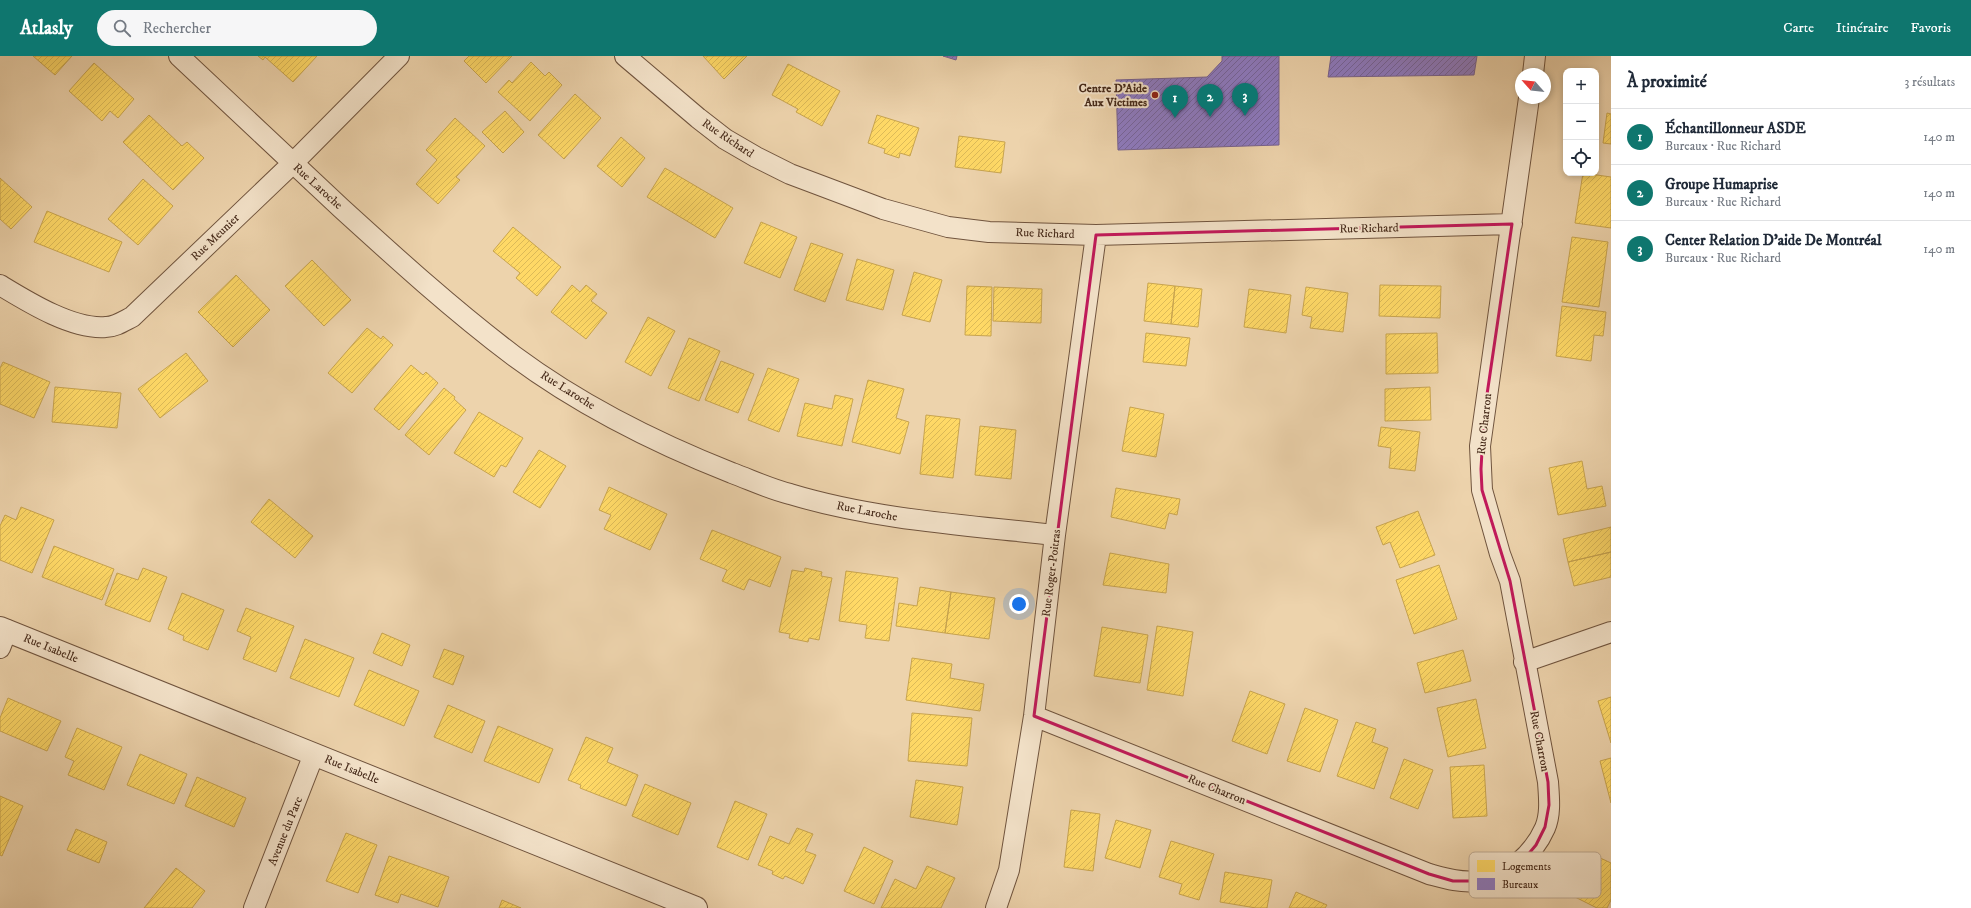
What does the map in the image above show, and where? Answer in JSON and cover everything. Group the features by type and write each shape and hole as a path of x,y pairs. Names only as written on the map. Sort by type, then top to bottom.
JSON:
{"street":[{"name":"Rue Laroche","path":"179,56 292,163 407,268 515,356 589,404 669,446 790,494 884,515 1055,535"},
{"name":"Rue Meunier","path":"0,286 39,307 70,321 88,326 106,327 120,324 132,317 292,163 399,56"},
{"name":"Rue Richard","path":"625,56 725,139 756,157 790,174 883,209 948,227 989,232 1096,235 1512,224"},
{"path":"1533,68 1535,56"},
{"name":"Rue Charron","path":"1528,104 1480,446 1482,490 1500,554 1510,581 1524,662 1548,782 1549,805 1545,827 1536,845 1530,852"},
{"name":"Rue Roger-Poitras","path":"996,908 1009,870 1034,716 1055,535 1096,235"},
{"path":"1524,662 1611,632"},
{"name":"Rue Isabelle","path":"2,635 314,754 696,908"},
{"name":"Rue Charron","path":"1034,716 1429,874 1453,880 1469,881"},
{"name":"Avenue du Parc","path":"254,908 314,754"}],"highlighted area":[{"path":"1512,224 1484,415 1481,469 1482,490 1510,581 1548,782 1549,805 1545,827 1536,845 1520,864 1500,874 1478,881 1453,881 1429,874 1034,716 1096,235"}],"building: Logements":[{"path":"33,56 72,56 55,75"},
{"path":"258,56 317,56 293,82 265,57 263,60"},
{"path":"469,56 512,56 486,83 464,61"},
{"path":"703,56 747,56 724,79"},
{"path":"531,62 545,76 549,72 562,85 530,121 498,92 509,80 512,83"},
{"path":"94,63 134,99 118,118 110,111 102,121 69,91"},
{"path":"788,64 840,91 822,126 796,112 798,109 772,95"},
{"path":"575,94 601,118 564,159 538,135"},
{"path":"505,111 524,132 503,153 482,132"},
{"path":"1607,113 1611,114 1611,144 1603,143"},
{"path":"149,115 182,146 187,142 204,158 173,190 123,142"},
{"path":"877,115 919,128 910,156 900,153 899,158 884,153 885,149 868,143"},
{"path":"455,118 485,146 456,177 460,180 438,204 416,184 437,160 426,150"},
{"path":"959,136 1005,142 1001,173 955,167"},
{"path":"621,137 645,158 622,187 597,166"},
{"path":"665,168 733,208 715,238 647,197"},
{"path":"1599,175 1611,177 1611,228 1575,223 1583,176"},
{"path":"0,178 32,207 11,229 0,219"},
{"path":"143,179 173,206 138,245 108,219"},
{"path":"47,211 122,242 109,272 34,242"},
{"path":"761,222 797,237 780,278 744,263"},
{"path":"513,227 561,267 537,296 516,278 520,273 493,251"},
{"path":"1572,237 1608,242 1599,307 1562,302"},
{"path":"811,243 843,254 825,302 794,290"},
{"path":"857,259 894,270 883,310 846,300"},
{"path":"312,260 351,300 324,326 285,286"},
{"path":"914,272 942,280 930,322 902,315"},
{"path":"236,275 270,310 233,347 198,312"},
{"path":"1148,283 1175,286 1171,324 1144,321"},
{"path":"572,285 580,292 586,285 597,294 591,301 607,313 586,339 551,312"},
{"path":"1380,285 1441,286 1440,318 1379,316"},
{"path":"967,286 992,287 991,336 965,335"},
{"path":"1175,286 1202,289 1198,327 1171,324"},
{"path":"994,287 1042,289 1041,323 993,321"},
{"path":"1306,287 1348,293 1343,332 1310,328 1312,317 1302,315"},
{"path":"1249,289 1291,295 1286,333 1244,327"},
{"path":"1562,306 1606,312 1603,336 1594,335 1591,361 1556,356"},
{"path":"648,317 675,331 651,376 625,362"},
{"path":"367,328 381,339 383,336 393,345 352,393 328,373"},
{"path":"1146,333 1190,338 1186,366 1143,362"},
{"path":"1437,333 1438,373 1386,374 1386,334"},
{"path":"689,338 720,351 699,401 668,388"},
{"path":"186,353 208,381 160,418 138,389"},
{"path":"721,361 754,374 738,413 705,400"},
{"path":"3,362 50,382 34,418 0,404 0,368"},
{"path":"411,365 423,375 426,372 438,383 399,430 374,409"},
{"path":"768,368 799,379 779,432 748,420"},
{"path":"868,380 904,389 896,418 909,422 900,454 852,442"},
{"path":"55,387 121,393 117,428 52,422"},
{"path":"1430,387 1431,420 1385,421 1385,389"},
{"path":"444,388 455,397 454,399 466,410 429,455 405,435"},
{"path":"835,395 853,399 842,446 797,436 805,403 832,409"},
{"path":"1130,407 1164,414 1156,457 1122,451"},
{"path":"479,412 523,438 506,467 501,465 494,477 454,453"},
{"path":"926,415 960,419 953,478 920,474"},
{"path":"980,426 1016,430 1011,479 975,475"},
{"path":"1381,427 1420,432 1415,471 1389,468 1391,448 1378,446"},
{"path":"539,450 566,466 540,508 513,492"},
{"path":"1582,461 1587,489 1602,486 1606,506 1558,515 1549,468"},
{"path":"609,487 667,514 650,550 604,529 611,515 599,510"},
{"path":"1116,488 1180,499 1177,515 1169,513 1165,529 1111,517"},
{"path":"269,499 313,536 295,558 251,522"},
{"path":"21,507 54,520 32,573 0,560 0,526 5,515 16,520"},
{"path":"1418,511 1435,555 1400,568 1390,542 1383,545 1376,527"},
{"path":"1611,527 1611,552 1568,562 1563,539"},
{"path":"712,530 781,557 770,587 749,579 744,590 722,581 727,570 700,559"},
{"path":"54,546 114,569 102,600 42,577"},
{"path":"1611,552 1611,577 1574,586 1568,562"},
{"path":"1110,553 1169,564 1166,593 1103,585"},
{"path":"1439,565 1457,619 1414,634 1396,580"},
{"path":"143,568 167,577 150,622 105,605 117,573 138,580"},
{"path":"805,568 822,572 821,576 832,578 819,640 809,638 808,642 789,638 790,634 779,632 792,570 804,572"},
{"path":"846,571 898,578 889,641 865,638 867,625 839,621"},
{"path":"920,587 951,592 945,633 896,626 899,603 917,606"},
{"path":"951,592 995,598 989,639 945,633"},
{"path":"182,593 224,610 208,650 183,640 184,636 168,629"},
{"path":"246,608 294,626 276,672 243,659 251,637 237,631"},
{"path":"1157,626 1193,632 1183,696 1147,690"},
{"path":"1102,627 1148,635 1140,683 1094,676"},
{"path":"382,633 410,645 402,666 373,653"},
{"path":"305,639 354,658 339,697 290,678"},
{"path":"444,649 464,656 453,685 433,677"},
{"path":"1463,650 1471,681 1425,693 1417,663"},
{"path":"912,658 952,664 950,678 984,684 980,711 906,700"},
{"path":"369,670 419,691 404,726 354,705"},
{"path":"1250,691 1285,704 1267,754 1232,741"},
{"path":"1611,697 1611,743 1598,701"},
{"path":"8,698 61,721 47,751 0,731 0,718"},
{"path":"1476,699 1486,748 1448,757 1437,708"},
{"path":"448,705 485,721 472,753 434,737"},
{"path":"1305,708 1338,720 1320,772 1287,761"},
{"path":"912,713 972,718 967,766 908,761"},
{"path":"1356,722 1376,729 1372,742 1388,748 1374,789 1337,776"},
{"path":"498,726 553,749 539,783 484,761"},
{"path":"77,728 122,747 104,790 68,775 74,761 65,757"},
{"path":"586,737 613,748 607,762 638,775 626,806 580,788 581,785 568,780"},
{"path":"140,754 187,774 174,804 127,785"},
{"path":"1611,758 1611,803 1600,761"},
{"path":"1404,759 1433,770 1418,809 1390,798"},
{"path":"1484,765 1487,816 1453,818 1450,767"},
{"path":"197,777 246,798 234,827 185,806"},
{"path":"916,780 963,787 957,825 910,817"},
{"path":"645,784 691,803 678,835 632,816"},
{"path":"0,796 23,806 2,856 0,855"},
{"path":"735,801 767,814 748,860 717,847"},
{"path":"1071,810 1100,814 1093,871 1064,867"},
{"path":"1116,820 1151,830 1140,868 1105,858"},
{"path":"797,828 813,834 805,851 816,855 803,884 785,876 783,879 772,874 773,871 758,865 770,836 789,844"},
{"path":"76,829 107,842 99,863 67,850"},
{"path":"346,833 377,845 358,893 326,881"},
{"path":"1171,841 1214,854 1199,900 1179,894 1182,884 1159,877"},
{"path":"864,847 893,861 874,904 844,891"},
{"path":"389,856 449,877 438,907 401,894 398,903 375,895"},
{"path":"1601,858 1611,863 1611,900 1607,908 1597,908 1577,898 1601,898"},
{"path":"927,866 955,878 941,908 881,908 895,879 916,889"},
{"path":"176,868 205,891 192,908 144,908"},
{"path":"1225,872 1272,880 1267,908 1256,908 1220,902"},
{"path":"1296,892 1327,905 1325,908 1289,908"},
{"path":"502,900 521,908 499,908"}],"building: Bureaux":[{"path":"943,56 957,56 956,60"},
{"path":"1222,56 1279,56 1279,145 1118,150 1116,80 1207,77 1222,61"},
{"path":"1331,56 1477,56 1474,75 1328,77"}],"place":[{"name":"Centre D'Aide Aux Victimes","path":"1155,95"},
{"name":"Center Relation D'aide De Montréal","path":"1245,116"},
{"name":"Groupe Humaprise","path":"1210,117"},
{"name":"Échantillonneur ASDE","path":"1175,118"}]}
